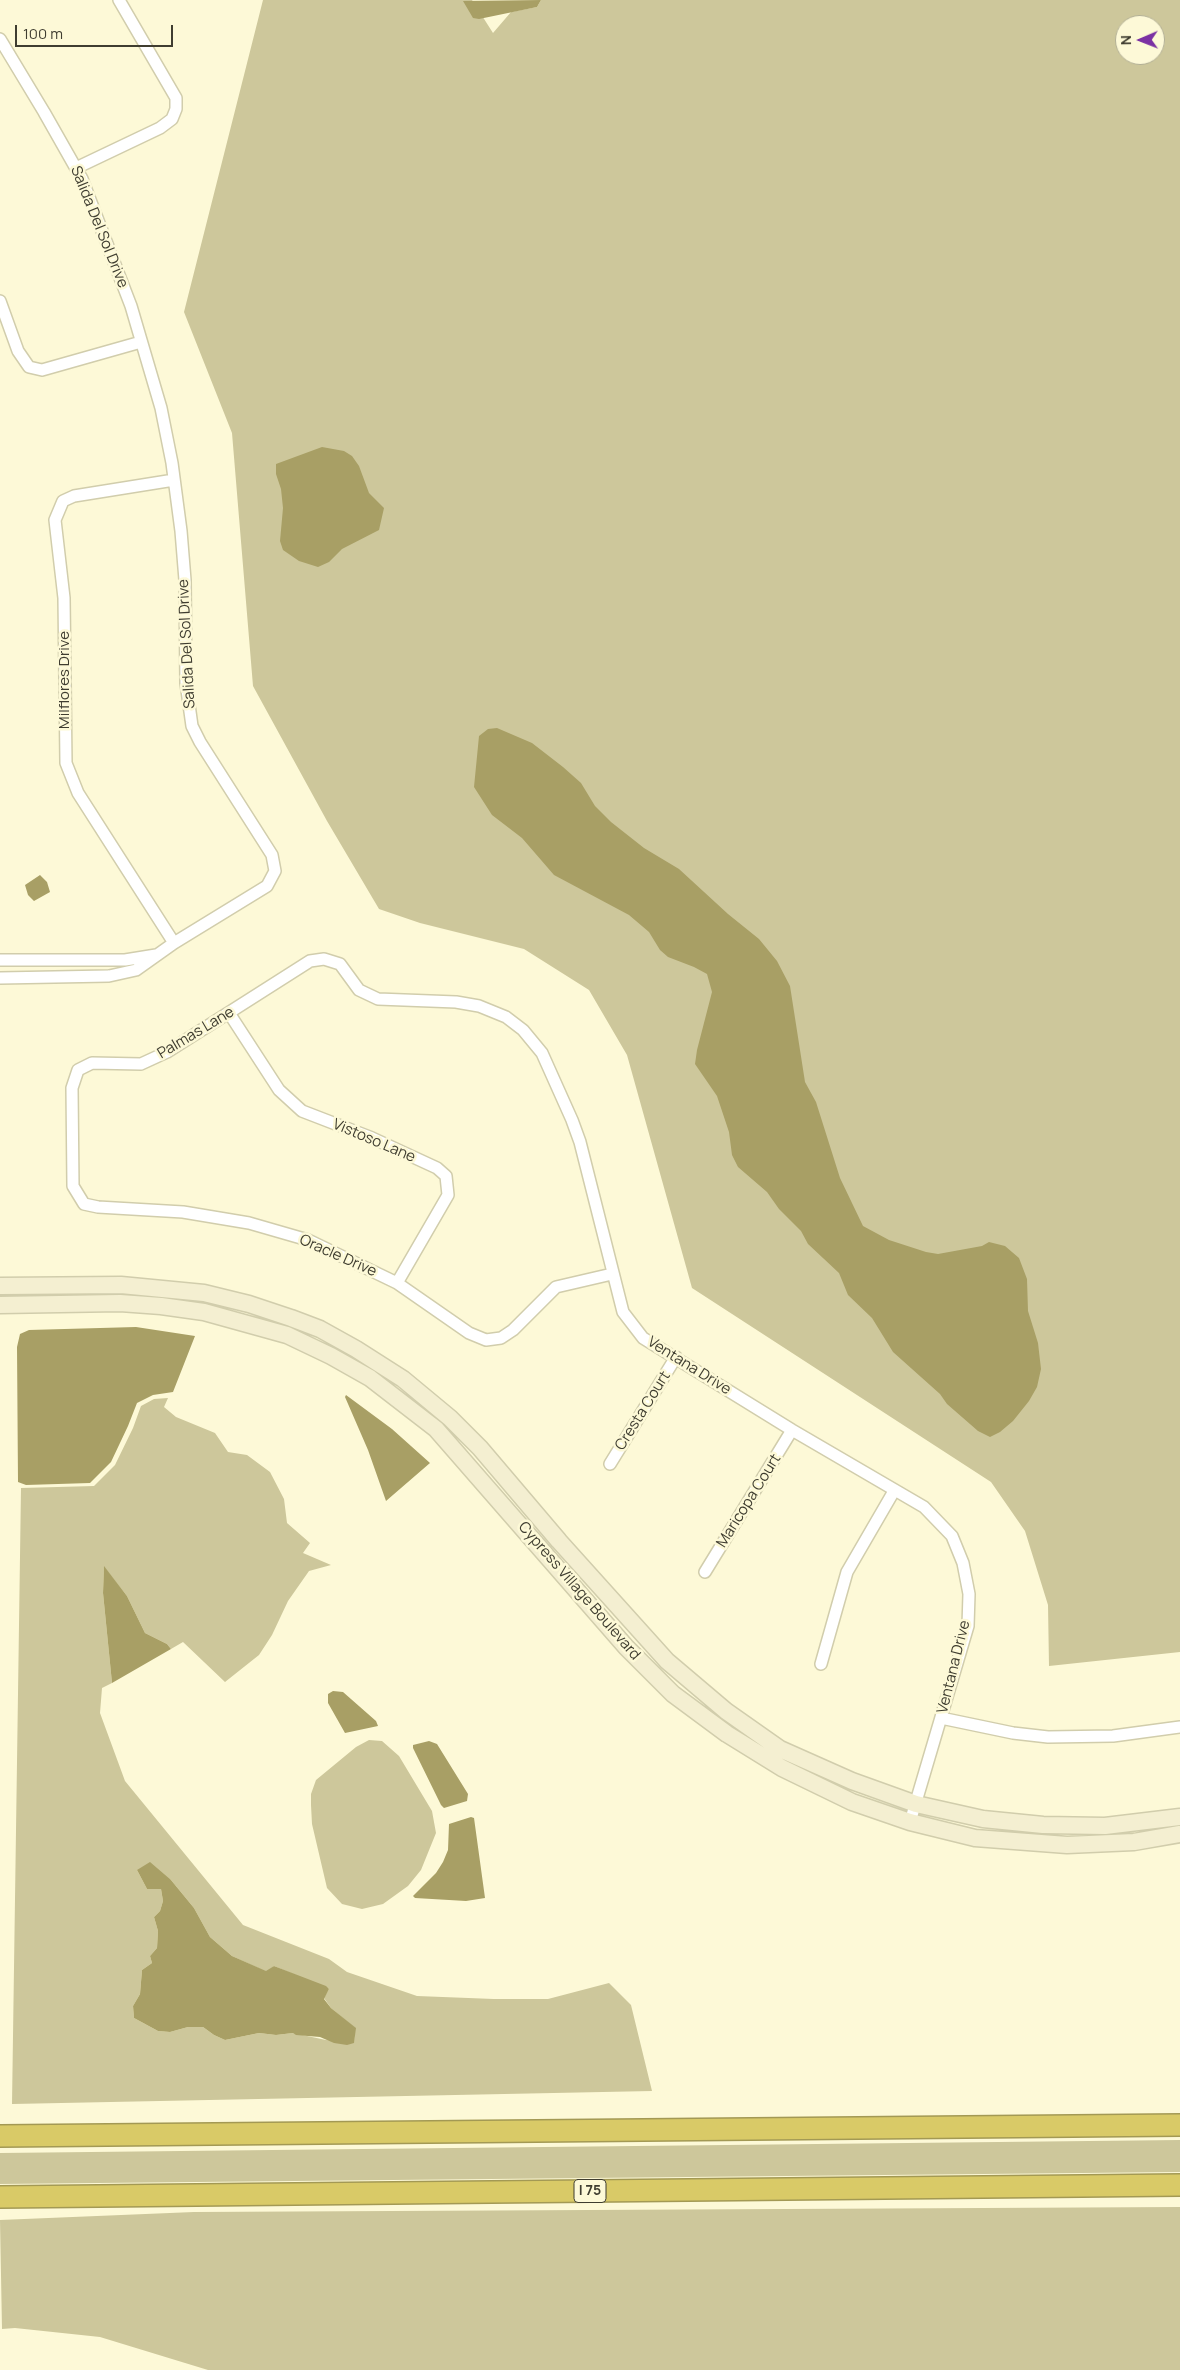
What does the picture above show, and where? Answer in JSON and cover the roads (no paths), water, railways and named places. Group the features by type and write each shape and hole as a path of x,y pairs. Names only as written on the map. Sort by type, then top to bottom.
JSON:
{"highway":[{"path":"0,2136 1180,2125"},
{"name":"I 75","path":"0,2197 1180,2185"}],"street":[{"path":"76,168 160,128 172,119 176,109 176,98 119,0"},
{"name":"Salida Del Sol Drive","path":"0,39 76,168 131,306 161,408 174,480 185,580 186,683 192,726 200,742 272,855 275,871 273,878 267,886 174,943 136,970 109,976 48,977 32,985 18,977 0,978"},
{"path":"0,301 18,351 29,367 42,370 142,342"},
{"name":"Milflores Drive","path":"174,480 74,496 64,501 56,520 64,598 66,763 78,793 174,943"},
{"name":"Salida Del Sol Drive","path":"0,960 125,960 158,955"},
{"name":"Palmas Lane","path":"73,1150 72,1088 78,1070 92,1063 141,1064 166,1052 310,961 324,959"},
{"name":"Ventana Drive","path":"324,959 340,964 359,990 378,999 456,1002 479,1006 506,1017 523,1030 542,1053 575,1127 623,1312 643,1338 792,1430 924,1507 952,1536 963,1563 968,1594 968,1626 910,1822"},
{"path":"48,960 48,977"},
{"path":"68,960 68,977"},
{"name":"Vistoso Lane","path":"229,1013 279,1090 302,1111 372,1138 437,1168 446,1176 448,1195 396,1283"},
{"name":"Oracle Drive","path":"73,1150 73,1186 84,1204 98,1207 183,1212 249,1223 308,1240 396,1283 469,1333 486,1340 501,1338 513,1330 556,1287 612,1274"},
{"name":"Cypress Village Boulevard","path":"0,1286 121,1285 204,1293 249,1304 291,1318 320,1329 356,1348 403,1378 450,1418 480,1448 559,1541 667,1661 726,1711 780,1749 852,1781 916,1804 984,1819 1043,1825 1105,1826 1180,1817"},
{"name":"Cypress Village Boulevard","path":"0,1305 120,1303 204,1312 287,1335 331,1356 370,1378 436,1429 626,1647 673,1694 728,1734 782,1768 852,1802 910,1822 975,1838 1067,1845 1134,1842 1180,1834"},
{"name":"Cresta Court","path":"610,1464 676,1357"},
{"name":"Maricopa Court","path":"705,1572 792,1430"},
{"path":"821,1664 847,1572 894,1491"},
{"path":"941,1718 1048,1737 1113,1736 1180,1727"}]}
